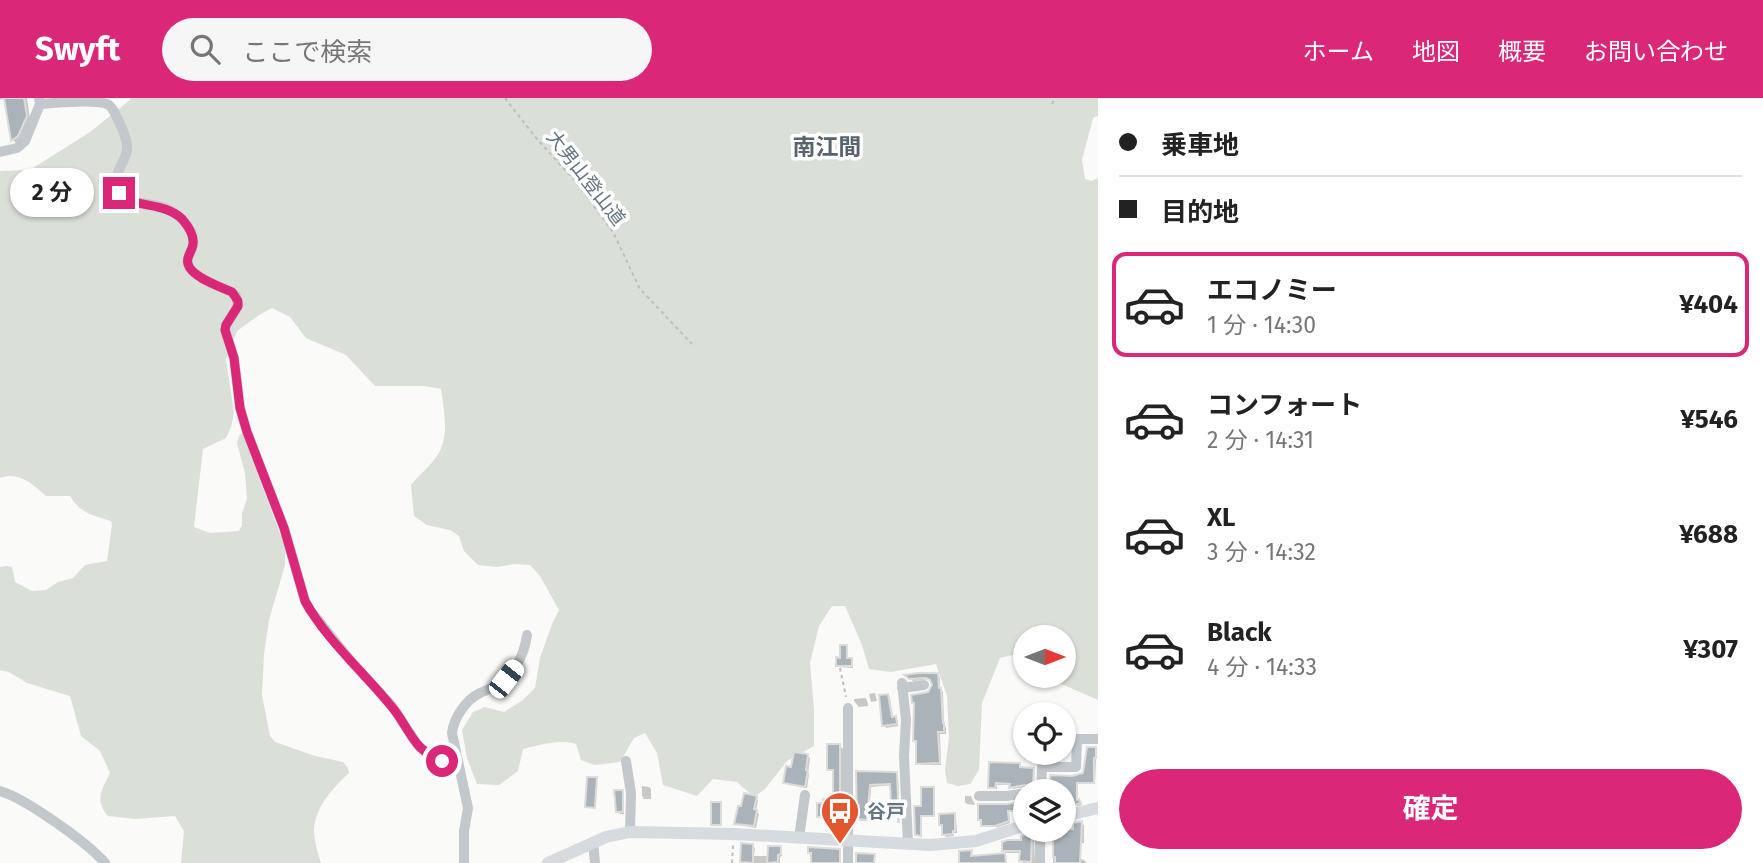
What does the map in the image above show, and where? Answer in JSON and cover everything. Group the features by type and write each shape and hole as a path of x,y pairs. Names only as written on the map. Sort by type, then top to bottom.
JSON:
{"main road":[{"path":"1076,813 1098,808"},
{"path":"548,863 593,842 603,832 734,834 930,845 976,841 1013,829"}],"street":[{"path":"0,152 21,146 25,141 40,101 96,100 111,107 127,145 117,175 119,193 126,199 164,208 182,219 193,235 194,243 187,260 190,268 199,276 236,296 238,306 225,330 234,358 240,408 254,452 288,538 305,601 349,660 392,706 417,744 424,751 460,770"},
{"path":"464,863 464,831 468,808 452,733 453,725 466,704 477,694 506,679 518,664 527,635"},
{"path":"908,844 904,748 906,720 902,685 924,685"},
{"path":"848,708 848,863"},
{"path":"1042,779 1042,767 1076,767 1077,739 1098,739"},
{"path":"626,761 632,793 630,832"},
{"path":"0,790 10,793 51,820 97,853 106,863"},
{"path":"800,838 805,795"},
{"path":"979,796 1013,795"},
{"path":"593,842 595,863"},
{"path":"1040,842 1040,863"}],"path":[{"name":"大男山登山道","path":"505,98 576,183 612,232 640,289 692,344"},
{"path":"1052,104 1055,98"},
{"path":"840,668 848,708"},
{"path":"732,863 734,834"}],"shaded area":[{"path":"1098,98 1098,116 1093,118 1082,160 1085,179 1091,181 1098,178 1098,700 1071,688 1076,688 1076,625 1013,625 1013,655 1000,658 982,703 979,770 970,784 958,786 947,783 947,696 936,664 891,672 869,669 845,606 832,606 819,626 810,663 814,746 787,761 765,789 754,797 737,782 713,779 697,796 663,785 657,753 645,733 634,738 620,762 595,765 581,760 576,744 550,743 523,749 518,771 499,785 477,784 467,758 462,730 473,712 485,707 504,712 523,700 535,688 540,658 559,610 540,576 530,565 478,565 464,551 459,536 450,530 427,525 414,516 411,485 434,460 443,444 445,416 441,389 425,386 375,386 346,355 306,338 290,317 272,308 237,331 226,359 234,413 226,438 203,449 194,527 210,533 239,531 247,499 245,473 237,443 240,434 244,434 285,547 285,565 269,620 264,654 262,695 270,736 275,742 315,756 343,762 349,773 321,806 315,822 314,834 321,863 181,863 184,831 175,816 135,819 108,816 104,811 100,800 110,773 100,751 81,736 70,696 27,683 9,672 0,670 0,567 12,567 15,582 32,591 46,590 58,582 73,578 85,565 107,561 112,525 111,521 82,510 70,496 46,496 19,477 0,478 0,171 30,170 90,132 130,100"}],"building":[{"path":"4,98 24,98 27,116 18,136 11,141"},
{"path":"840,645 847,645 847,658 852,658 852,666 836,666 836,657 840,658"},
{"path":"938,673 944,723 944,732 938,732 940,763 916,764 916,741 913,741 914,703 911,695 928,692 932,685 926,678 909,679 904,675"},
{"path":"888,694 892,717 896,716 897,724 882,726 879,695"},
{"path":"827,744 840,744 840,811 834,811 834,817 817,817 817,803 823,803 823,799 833,799 833,770 827,770"},
{"path":"1087,747 1096,747 1094,783 1077,783 1077,800 1081,803 1076,804 1076,779 1050,779 1050,775 1072,776 1083,773"},
{"path":"794,752 808,754 805,787 783,783 786,766 791,767"},
{"path":"989,762 1013,763 1020,767 1034,768 1033,779 1013,779 1013,787 1009,788 1010,784 996,783 995,788 988,788"},
{"path":"856,771 897,772 899,822 898,807 891,808 890,784 870,785 867,820 857,819"},
{"path":"587,777 597,777 595,808 585,807"},
{"path":"921,787 934,787 934,816 921,816 921,836 915,835 914,806 921,806"},
{"path":"614,790 623,790 623,812 616,812"},
{"path":"744,793 757,796 754,826 734,824"},
{"path":"711,802 721,802 721,825 711,825"},
{"path":"1013,803 1013,811 1008,811 1009,821 995,826 981,826 981,820 978,820 978,804"},
{"path":"955,813 955,831 953,834 942,835 939,814"},
{"path":"1082,821 1080,863 1055,863 1053,842 1076,842 1076,822"},
{"path":"1002,842 1032,842 1031,862 1019,861 1020,851 1002,851"},
{"path":"741,843 753,844 753,863 740,862"},
{"path":"768,846 781,846 778,862 767,863"},
{"path":"808,847 840,849 840,863 811,863"},
{"path":"972,850 971,856 1005,853 1006,863 959,863 959,851"},
{"path":"856,853 875,854 874,863 856,863"}],"place":[{"name":"谷戸","path":"840,845"}],"district":[{"name":"南江間","path":"827,147"}],"route":[{"path":"119,193 126,199 164,208 182,219 193,235 194,243 187,260 190,268 194,273 236,296 238,306 225,330 234,358 240,408 284,528 305,601 349,660 392,706 417,744 442,761"}]}
